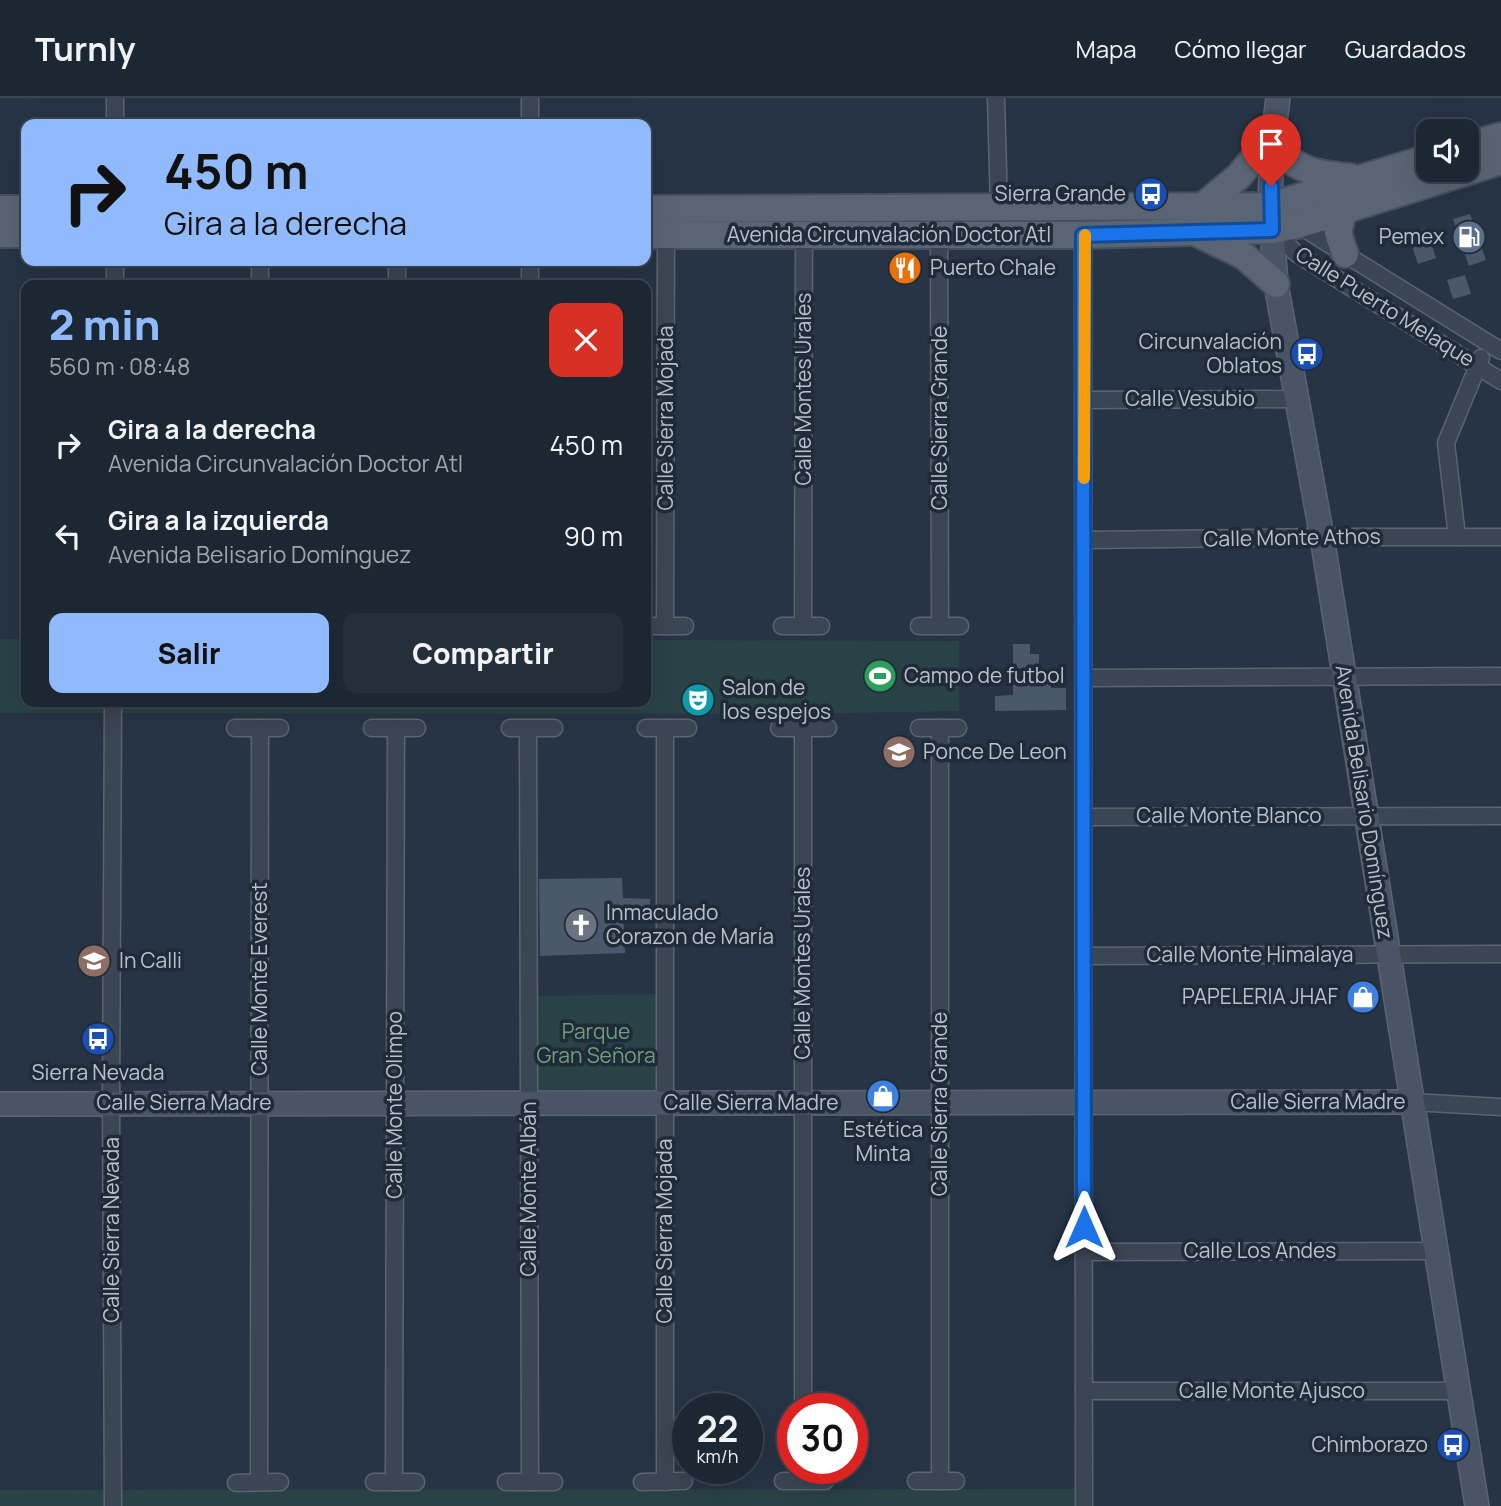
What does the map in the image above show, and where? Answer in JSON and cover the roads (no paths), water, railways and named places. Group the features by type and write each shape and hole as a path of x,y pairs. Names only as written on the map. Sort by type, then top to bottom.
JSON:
{"main road":[{"path":"1479,142 1501,136"},
{"path":"1203,206 1239,176 1273,140 1286,159 1302,169 1363,178"},
{"name":"Avenida Circunvalación Doctor Atl","path":"656,222 804,235 1083,235 1194,232 1271,218 1363,178 1416,162"},
{"name":"Avenida Circunvalación Doctor Atl","path":"656,222 939,209 1203,206 1297,225 1501,162"},
{"path":"0,209 21,209"},
{"path":"1343,211 1338,233 1345,254"},
{"path":"1194,232 1244,256 1276,284"},
{"path":"0,234 21,234"}],"street":[{"path":"115,98 115,119"},
{"path":"530,98 530,119"},
{"path":"996,98 999,209"},
{"name":"Avenida Belisario Domínguez","path":"1278,98 1273,140 1271,218 1276,284 1322,537 1477,1506"},
{"name":"Calle Sierra Grande","path":"939,209 940,626"},
{"name":"Calle Puerto Melaque","path":"1271,218 1297,254 1501,381"},
{"name":"Calle Sierra Mojada","path":"656,222 666,626"},
{"name":"Calle Puerto Melaque","path":"1297,225 1494,347"},
{"name":"Calle Montes Urales","path":"803,626 804,235"},
{"path":"1083,235 1084,1506"},
{"path":"1457,537 1446,443 1477,366 1494,347"},
{"name":"Calle Vesubio","path":"1083,400 1297,398"},
{"name":"Calle Monte Athos","path":"1084,540 1501,537"},
{"path":"651,626 685,626"},
{"path":"782,626 821,626"},
{"path":"919,626 960,626"},
{"path":"1084,678 1501,676"},
{"name":"Calle Sierra Nevada","path":"113,707 113,1506"},
{"path":"646,728 688,727"},
{"path":"235,728 280,728"},
{"name":"Calle Monte Everest","path":"259,1482 260,728"},
{"path":"372,728 417,728"},
{"name":"Calle Monte Olimpo","path":"394,1482 396,728"},
{"path":"510,728 554,728"},
{"name":"Calle Monte Albán","path":"528,728 530,1482"},
{"name":"Calle Sierra Mojada","path":"665,1482 666,728"},
{"path":"779,728 828,728"},
{"name":"Calle Montes Urales","path":"803,728 803,1393"},
{"path":"919,728 958,728"},
{"name":"Calle Sierra Grande","path":"916,1481 948,1481 940,1102 940,728"},
{"name":"Calle Monte Blanco","path":"1084,817 1501,816"},
{"name":"Calle Monte Himalaya","path":"1084,956 1501,954"},
{"name":"Calle Sierra Madre","path":"0,1104 1412,1102 1501,1107"},
{"name":"Calle Los Andes","path":"1084,1252 1436,1251"},
{"name":"Calle Monte Ajusco","path":"1084,1391 1459,1391"},
{"path":"236,1483 280,1482"},
{"path":"374,1482 416,1482"},
{"path":"506,1482 554,1482"},
{"path":"642,1482 672,1482"}],"place":[{"name":"Sierra Grande","path":"1151,194"},
{"name":"Pemex","path":"1469,237"},
{"name":"Puerto Chale","path":"905,268"},
{"name":"Circunvalación Oblatos","path":"1307,354"},
{"name":"Campo de futbol","path":"880,676"},
{"name":"Salon de los espejos","path":"698,700"},
{"name":"Ponce De Leon","path":"899,752"},
{"name":"Inmaculado Corazon de María","path":"581,925"},
{"name":"In Calli","path":"94,961"},
{"name":"PAPELERIA JHAF","path":"1363,997"},
{"name":"Sierra Nevada","path":"98,1039"},
{"name":"Estética Minta","path":"883,1096"},
{"name":"Chimborazo","path":"1453,1445"}],"park label":[{"name":"Parque Gran Señora","path":"596,1044"}]}
